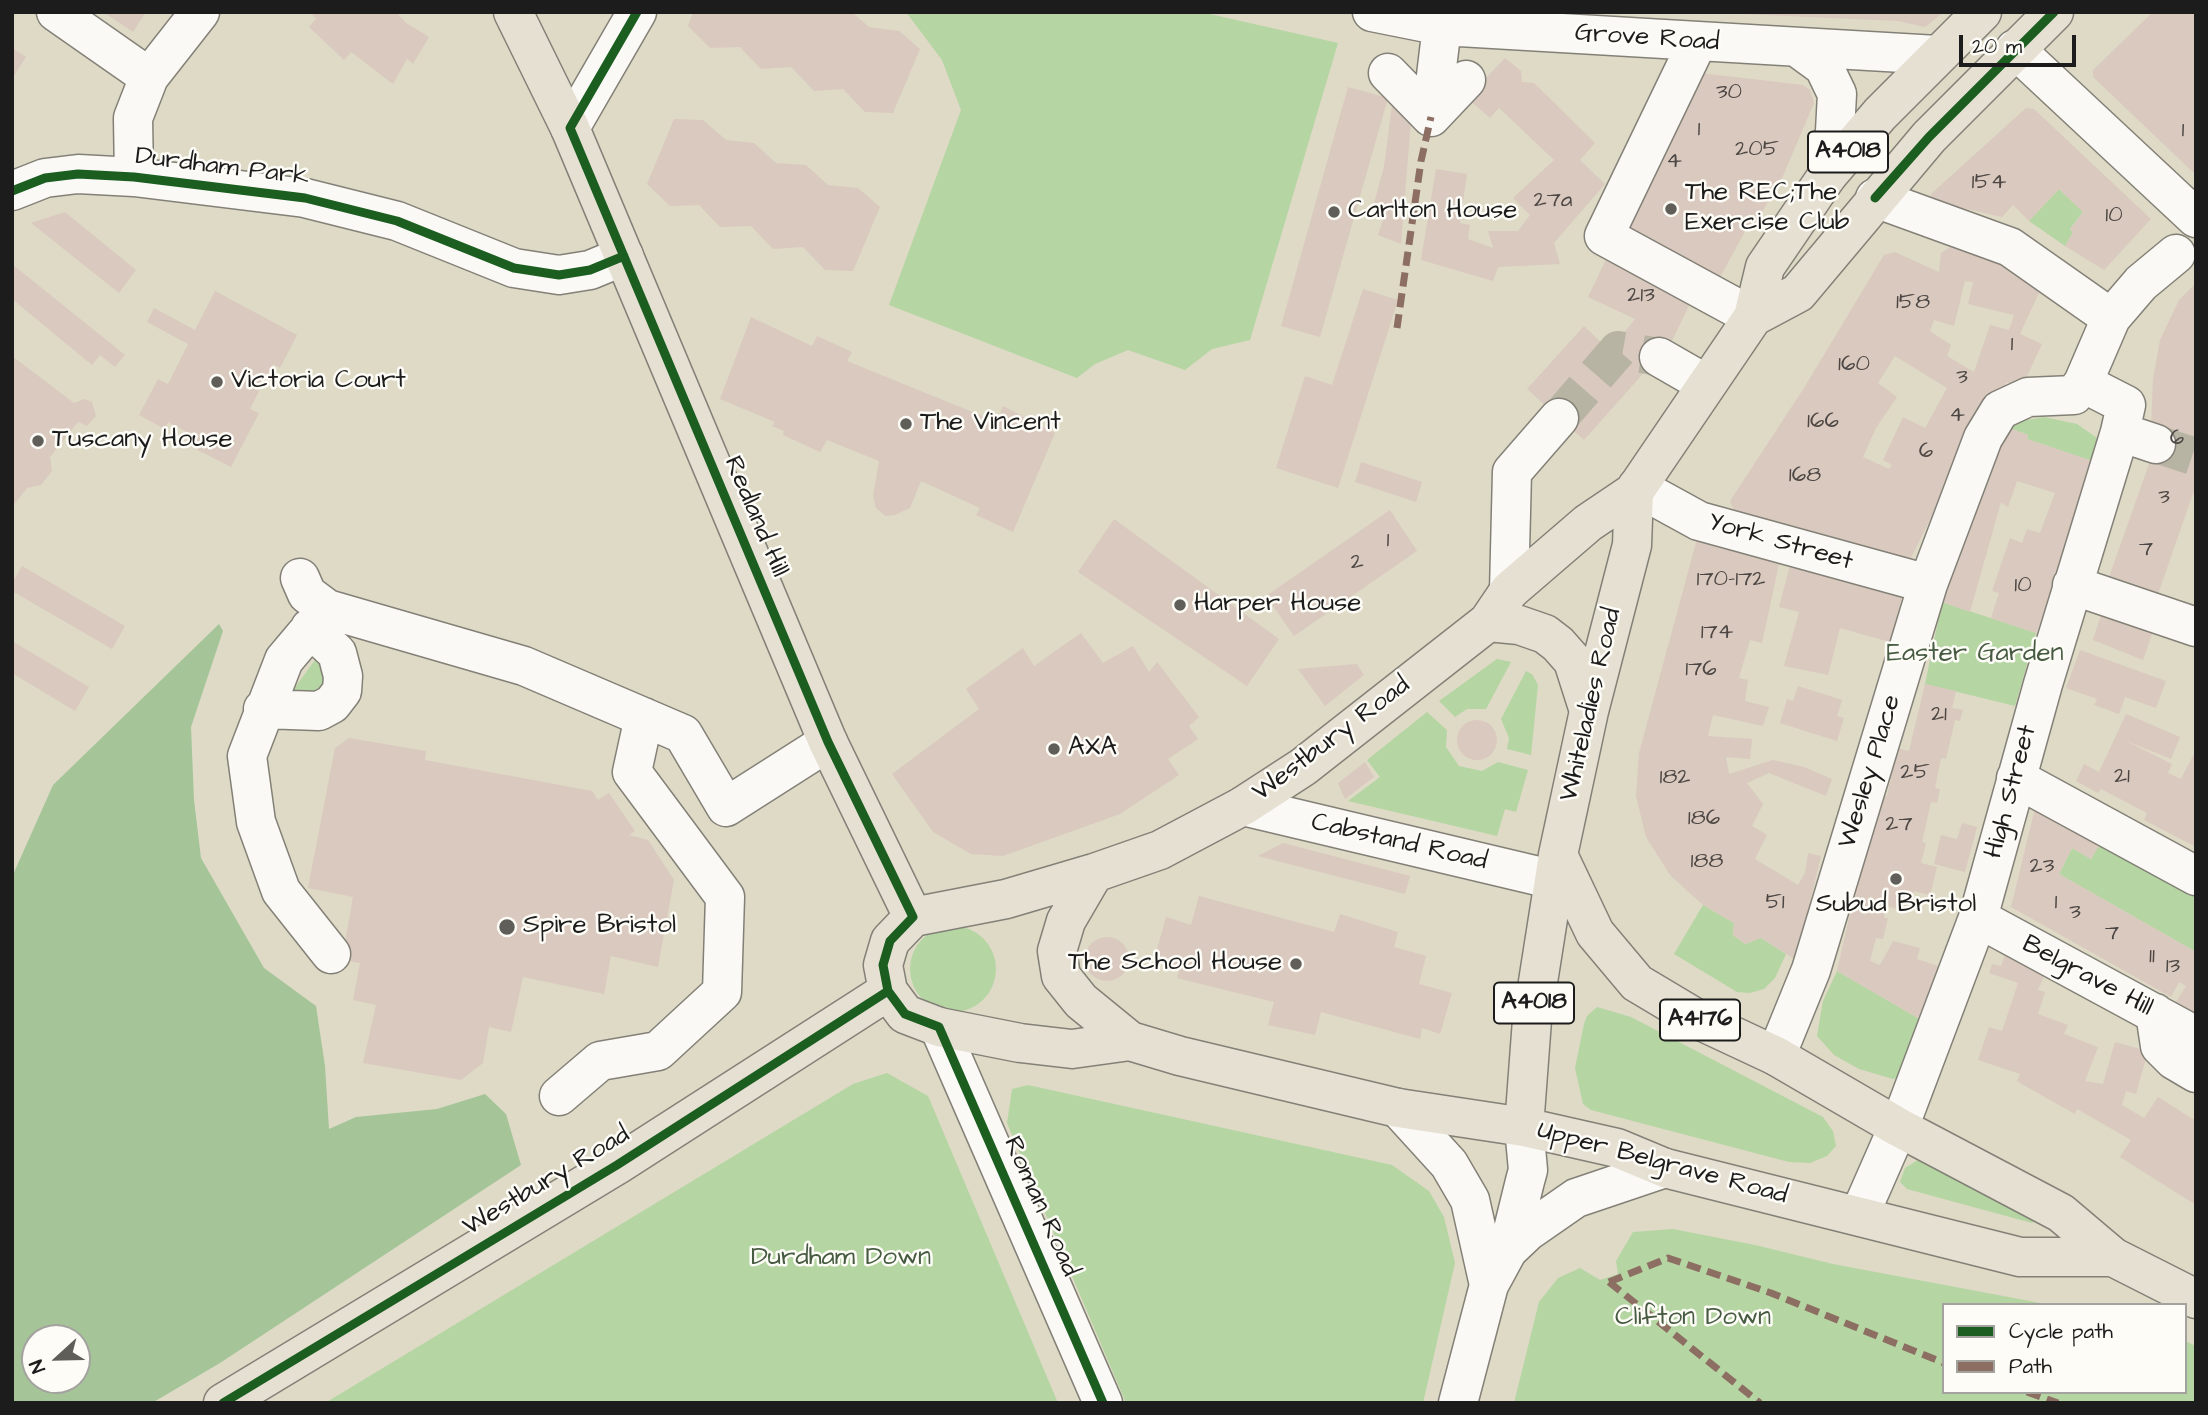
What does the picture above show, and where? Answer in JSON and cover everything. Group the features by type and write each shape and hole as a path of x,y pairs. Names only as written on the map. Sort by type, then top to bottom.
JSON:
{"main road":[{"name":"Redland Hill","path":"513,12 570,128 828,742 913,917"},
{"name":"A4018","path":"1636,489 1753,317 1765,267 1827,176 1880,114 1982,12"},
{"name":"A4018","path":"1753,317 1798,293 1875,198 2015,49 2054,12"},
{"name":"Westbury Road","path":"913,917 1006,898 1094,873 1160,850 1243,806 1303,767 1488,622 1509,590 1588,523 1636,489"},
{"name":"Whiteladies Road","path":"1524,1127 1532,1020 1557,867 1588,711 1632,545 1636,489"},
{"path":"1488,622 1520,625 1545,634 1558,644 1573,661 1588,711"},
{"name":"Upper Belgrave Road","path":"1557,867 1595,933 1637,983 1699,1020 1776,1056 1898,1127 2060,1213 2113,1257 2196,1299"},
{"name":"Upper Belgrave Road","path":"1094,873 1066,921 1057,951 1061,976 1081,1001 1130,1041 1180,1056 1398,1108 1524,1127 1617,1147 1665,1168 2020,1257 2113,1257"},
{"path":"885,978 890,941 913,917"},
{"name":"Westbury Road","path":"223,1403 617,1165 885,978"},
{"name":"Upper Belgrave Road","path":"885,978 905,1014 939,1027 1020,1043 1072,1049 1130,1041"}],"street":[{"path":"55,12 138,69"},
{"path":"134,177 133,118 138,69 200,12"},
{"path":"570,128 637,12"},
{"name":"Grove Road","path":"1372,12 1442,26 1937,55"},
{"path":"1431,117 1442,26"},
{"path":"1697,43 1604,236 1753,317"},
{"path":"1798,48 1824,67 1837,94 1835,131 1827,176"},
{"path":"2015,49 2196,218"},
{"path":"1388,73 1431,117"},
{"path":"1431,117 1466,80"},
{"name":"Durdham Park","path":"12,191 45,178 78,174 134,177 318,201 397,221 514,268 559,275 590,270 624,256"},
{"path":"1875,198 2010,247 2111,318"},
{"path":"2083,383 2111,318 2141,282 2176,254"},
{"path":"1659,357 1706,384"},
{"name":"Wesley Place","path":"1776,1056 1811,970 1928,584 1983,438 2000,410 2028,397 2074,395 2083,383"},
{"name":"High Street","path":"1859,1216 1898,1127 1978,918 2072,585 2120,432 2126,405 2083,383"},
{"path":"1509,590 1513,472 1559,418"},
{"path":"2120,432 2156,444"},
{"name":"York Street","path":"1636,489 1699,521 1928,584"},
{"path":"263,709 319,711 332,704 342,691 343,676 337,653 300,578"},
{"path":"2072,585 2196,627"},
{"path":"319,619 524,666 683,734 726,807 828,742"},
{"path":"319,619 284,660 247,756 256,822 281,891 331,954"},
{"path":"559,1096 600,1061 658,1051 722,992 725,897 632,772 644,717"},
{"path":"2016,778 2196,876"},
{"name":"Cabstand Road","path":"1243,806 1557,867"},
{"name":"Belgrave Hill","path":"1978,918 2196,1036"},
{"path":"2155,1013 2160,1046 2174,1060 2196,1073"},
{"name":"Roman Road","path":"939,1027 1103,1403"},
{"path":"1398,1108 1449,1164 1470,1200 1489,1285"},
{"path":"1458,1403 1489,1285 1508,1250 1528,1170 1524,1127"},
{"path":"1508,1250 1527,1232 1576,1198 1665,1168"}],"green space":[{"path":"906,12 1201,12 1338,43 1250,340 1212,349 1185,370 1128,350 1095,364 1077,378 889,305 961,110 942,60"},
{"path":"2059,189 2083,212 2070,229 2073,232 2065,246 2029,221"},
{"path":"2044,417 2077,424 2100,440 2098,463 2027,439 2028,435 2001,425"},
{"name":"Easter Garden","path":"1942,602 2036,633 2015,706 1925,684"},
{"path":"219,624 223,631 191,727 194,800 201,858 264,968 316,1006 325,1066 329,1129 356,1117 437,1109 485,1094 506,1114 521,1165 220,1363 152,1403 12,1403 12,877 53,785"},
{"path":"320,653 328,694 288,697"},
{"path":"1497,659 1511,662 1486,709 1467,709 1455,717 1439,701"},
{"path":"1526,671 1532,674 1538,685 1531,755 1507,749 1509,738 1501,719"},
{"path":"1427,712 1447,730 1446,747 1459,766 1482,771 1498,762 1528,770 1516,812 1505,809 1497,836 1348,801 1380,777 1367,760"},
{"path":"2101,842 2196,893 2196,952 2059,874 2072,848 2091,859"},
{"path":"1703,905 1734,923 1733,935 1745,944 1761,938 1786,954 1775,978 1764,989 1750,993 1737,992 1674,954"},
{"path":"953,926 969,930 983,939 992,953 996,969 992,985 983,999 969,1008 953,1012 937,1008 923,999 914,985 910,969 914,953 923,939 937,930"},
{"path":"1837,971 1923,1021 1901,1076 1893,1079 1859,1069 1834,1055 1817,1036 1823,1001"},
{"path":"1597,1007 1631,1017 1823,1117 1833,1131 1836,1146 1827,1156 1810,1163 1789,1162 1591,1110 1583,1104 1575,1068 1584,1024 1587,1016"},
{"name":"Durdham Down","path":"887,1073 928,1096 1058,1403 325,1403 853,1084"},
{"path":"1028,1085 1392,1165 1429,1191 1444,1217 1455,1263 1423,1403 1126,1403 1007,1123 1012,1089"},
{"path":"1921,1158 2037,1218 2032,1223 1907,1189 1900,1182 1905,1168"},
{"name":"Clifton Down","path":"1673,1229 1833,1264 2040,1303 1942,1303 1942,1394 2187,1394 2187,1342 2196,1346 2196,1403 1514,1403 1539,1302 1558,1278 1580,1268 1600,1280 1618,1274 1616,1261 1633,1232"}],"building":[{"path":"103,12 146,12 133,32"},
{"path":"310,12 396,12 406,23 429,37 413,64 407,59 393,84 351,52 344,60 309,27 316,19"},
{"path":"693,12 852,12 869,27 899,31 920,49 893,113 865,112 843,89 814,91 791,67 761,69 740,47 710,48 688,26"},
{"path":"1698,12 1944,12 1925,27 1898,21"},
{"path":"2153,12 2196,12 2196,175 2093,77 2093,70"},
{"path":"12,48 26,57 12,79"},
{"path":"1505,58 1521,71 1522,82 1534,83 1595,143 1580,160 1605,184 1554,243 1560,264 1498,267 1493,281 1421,260 1436,169 1467,174 1460,223 1470,225 1468,239 1493,248 1488,231 1518,231 1530,215 1513,198 1554,160 1499,108 1490,118 1467,98"},
{"path":"1700,73 1803,85 1810,90 1814,103 1783,176 1754,226 1749,224 1718,281 1617,231"},
{"name":"Carlton House","path":"1348,87 1388,98 1320,337 1281,326"},
{"path":"1392,105 1412,109 1401,244 1378,235 1387,208 1374,203 1384,167"},
{"path":"2026,108 2034,109 2151,219 2104,270 2065,246 2073,232 2070,229 2083,212 2059,189 2029,221 2013,205 2002,217 1932,201 1931,194"},
{"path":"674,119 703,120 726,140 754,143 776,163 806,165 828,185 858,188 880,207 853,271 825,270 803,247 773,249 751,226 720,227 699,205 670,206 647,184"},
{"path":"65,212 136,270 119,293 31,223"},
{"path":"1950,247 2001,260 2043,284 2020,334 2042,344 2021,389 2006,382 1993,413 1944,491 1908,564 1736,515 1730,501 1804,388 1884,255 1895,252 1939,272 1941,253","holes":["1965,281 1973,282 1968,304 2014,315 2009,330 1990,325 1974,372 1947,356 1951,345 1930,331 1934,320 1954,326","1895,356 1947,388 1925,428 1903,417 1883,460 1892,465 1889,469 1863,457 1876,428 1897,397 1878,383"]},
{"path":"1611,249 1694,295 1672,341 1584,440 1527,389 1584,326 1610,351 1635,319 1588,297"},
{"path":"12,264 125,355 115,367 100,355 92,365 12,299"},
{"path":"2196,283 2196,485 2157,597 2108,580 2161,430 2151,427 2153,379 2160,340 2179,300"},
{"path":"1363,289 1398,300 1338,488 1276,468 1305,376 1332,385"},
{"name":"Victoria Court","path":"215,291 297,335 280,368 273,364 250,409 259,413 231,467 188,445 193,435 168,422 165,429 139,415 158,379 168,384 188,344 147,322 154,308 195,330"},
{"name":"The Vincent","path":"751,317 812,346 817,336 852,352 847,361 997,422 1003,406 1055,433 1013,532 976,515 980,508 921,481 910,508 885,516 876,508 873,496 879,461 827,440 820,452 783,435 784,431 772,426 775,422 720,399"},
{"name":"Tuscany House","path":"12,356 74,403 84,399 92,402 96,416 87,426 78,422 50,457 52,471 41,485 27,488 12,507"},
{"path":"2001,425 2028,435 2027,439 2098,463 2036,633 1991,618 1999,593 1992,591 2010,538 2022,543 2027,529 2040,533 2055,493 2017,481 2008,507 2001,502 1970,612 1942,602"},
{"path":"1361,462 1422,482 1416,502 1355,482"},
{"path":"1390,510 1417,551 1294,636 1266,596"},
{"name":"Harper House","path":"1114,519 1279,639 1247,686 1078,572"},
{"path":"1697,539 1779,564 1762,643 1750,640 1739,678 1748,680 1745,701 1769,707 1763,726 1713,715 1708,736 1752,739 1750,759 1726,757 1729,774 1773,760 1804,767 1832,779 1826,796 1769,773 1747,783 1763,804 1752,826 1767,835 1755,859 1798,885 1805,873 1808,853 1821,856 1796,960 1761,938 1745,944 1733,935 1734,923 1703,905 1670,875 1646,837 1636,796 1639,753"},
{"path":"1791,562 1903,593 1890,642 1840,628 1828,675 1784,666 1799,612 1779,607"},
{"path":"22,566 125,626 112,649 12,591 12,583"},
{"path":"2102,612 2153,631 2143,660 2093,640"},
{"name":"AXA","path":"1081,633 1103,663 1133,646 1149,672 1157,662 1199,717 1189,726 1198,739 1168,759 1179,775 1120,814 1003,856 971,854 933,832 892,774 979,709 966,689 1023,648 1034,666"},
{"path":"12,641 89,687 75,711 12,673"},
{"path":"2080,650 2166,681 2156,708 2125,697 2119,714 2094,705 2097,699 2066,688"},
{"path":"1357,664 1364,675 1325,706 1298,669"},
{"path":"1925,684 1956,691 1952,708 1963,710 1960,721 1955,720 1946,759 1941,758 1935,788 1940,789 1937,803 1931,802 1922,842 1926,843 1921,863 1937,867 1930,895 1914,891 1909,912 1887,906 1884,918 1888,918 1883,939 1876,938 1870,961 1880,965 1893,941 1920,948 1917,959 1941,967 1923,1021 1837,971 1877,794 1887,796 1897,748 1909,751"},
{"path":"1798,686 1842,700 1837,716 1844,718 1837,741 1780,723 1787,699 1793,701"},
{"path":"2126,714 2180,737 2171,759 2124,740 2172,764 2168,773 2181,779 2196,750 2196,847 2144,820 2147,813 2101,789 2098,793 2076,781 2084,764 2099,772"},
{"path":"1477,720 1491,726 1497,740 1491,754 1477,760 1463,754 1457,740 1463,726"},
{"name":"Spire Bristol","path":"349,738 426,751 425,760 592,791 598,800 609,793 635,831 629,835 648,840 674,880 658,967 611,956 604,994 523,977 511,1032 489,1027 483,1063 461,1080 363,1063 376,1005 353,1000 360,963 342,960 353,897 308,888 335,748"},
{"path":"1365,762 1374,777 1345,799 1338,783"},
{"path":"2036,804 2101,842 2091,859 2072,848 2059,874 2196,952 2196,1013 2176,1002 2186,986 2179,982 2171,997 2011,907"},
{"path":"1962,823 1977,827 1965,872 1934,864 1941,835 1957,839"},
{"path":"1283,843 1410,876 1405,894 1258,856"},
{"name":"The School House","path":"1199,896 1334,932 1340,914 1398,932 1394,947 1426,956 1419,984 1452,993 1440,1034 1422,1028 1420,1039 1321,1012 1315,1035 1268,1025 1274,1002 1177,978 1180,967 1154,960 1166,917 1191,925"},
{"path":"1107,937 1123,943 1129,959 1123,975 1107,981 1091,975 1085,959 1091,943"},
{"path":"2007,949 2046,971 2038,990 2045,992 2038,1014 2068,1025 2064,1034 2098,1047 2085,1081 2103,1084 2115,1042 2148,1051 2136,1094 2126,1091 2122,1105 2144,1118 2158,1097 2196,1121 2196,1205 2120,1157 2131,1140 2077,1109 2075,1114 2027,1087 2017,1081 2020,1074 1978,1060 1989,1027 2002,1031 2018,983 1989,973 1992,964 2001,966"}],"tunnel":[{"path":"1559,418 1618,350 1659,357"},
{"path":"2156,444 2196,457"}],"marked path":[{"path":"1397,328 1421,161 1431,117"},
{"path":"1609,1282 1668,1258 1771,1293 1942,1362"},
{"path":"1609,1282 1760,1403"},
{"path":"2033,1394 2058,1403"}],"cycle path":[{"path":"637,12 570,128 828,742 913,917 890,941 883,965 888,991 905,1014 939,1027 1103,1403"},
{"path":"1875,198 1929,137 2054,12"},
{"path":"12,191 45,178 78,174 134,177 305,198 397,221 514,268 559,275 590,270 624,256"},
{"path":"223,1403 617,1165 888,991"}],"place":[{"name":"The REC;The Exercise Club","path":"1671,209"},
{"name":"Carlton House","path":"1334,212"},
{"name":"Victoria Court","path":"217,382"},
{"name":"The Vincent","path":"906,424"},
{"name":"Tuscany House","path":"38,441"},
{"name":"Harper House","path":"1180,605"},
{"name":"AXA","path":"1054,749"},
{"name":"Subud Bristol","path":"1896,879"},
{"name":"Spire Bristol","path":"507,927"},
{"name":"The School House","path":"1296,964"}]}
